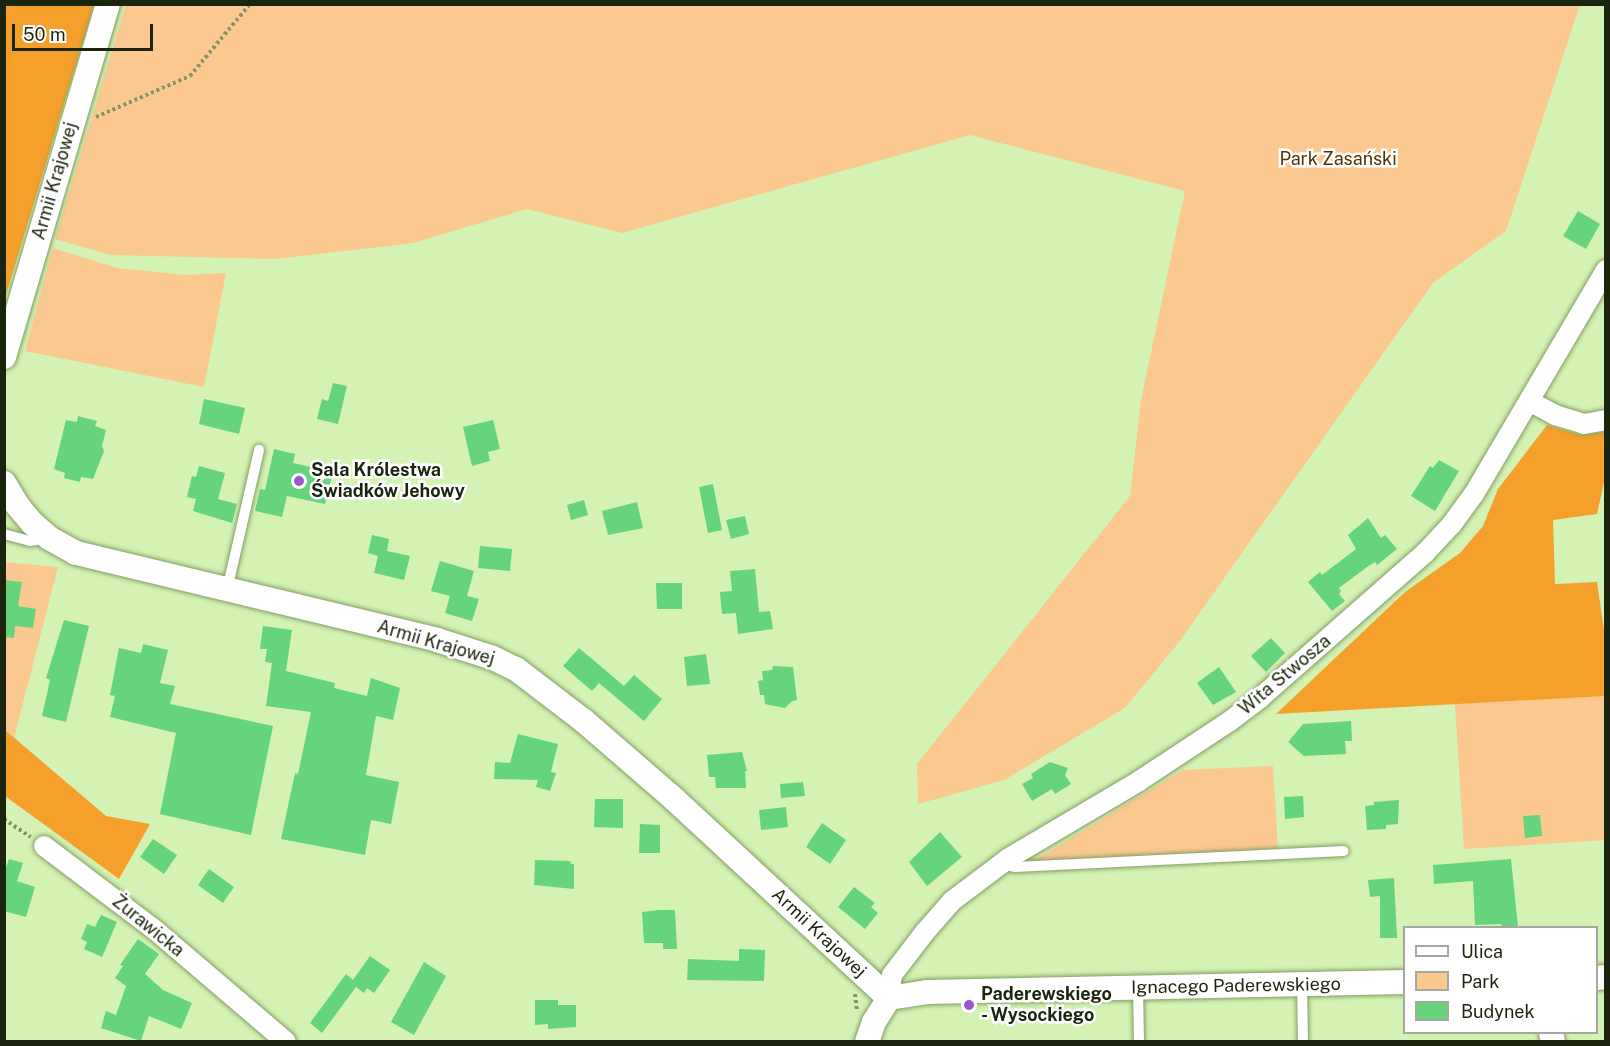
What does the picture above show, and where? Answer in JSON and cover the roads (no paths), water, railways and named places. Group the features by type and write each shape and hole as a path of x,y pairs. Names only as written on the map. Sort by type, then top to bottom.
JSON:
{"street":[{"name":"Armii Krajowej","path":"4,357 108,4"},
{"name":"Wita Stwosza","path":"889,998 892,975 952,901 1000,864 1200,742 1260,698 1425,553 1452,524 1474,494 1605,270"},
{"path":"1529,401 1555,415 1584,424 1605,420"},
{"name":"Armii Krajowej","path":"4,483 17,505 49,538 76,553 437,640 493,658 516,669 584,721 674,799 889,998"},
{"name":"Żurawicka","path":"44,846 155,930 286,1041"},
{"name":"Ignacego Paderewskiego","path":"889,998 927,992 1403,982"},
{"path":"862,1032 874,1022 889,998"}],"lane":[{"path":"227,590 259,450"},
{"path":"4,534 30,541 49,538"},
{"path":"1000,864 1015,867 1344,851"},
{"path":"1302,984 1303,1041"},
{"path":"1137,988 1139,1041"}],"place":[{"name":"Sala Królestwa Świadków Jehowy","path":"299,481"},
{"name":"Paderewskiego - Wysockiego","path":"969,1005"}],"park label":[{"name":"Park Zasański","path":"1338,159"}]}
